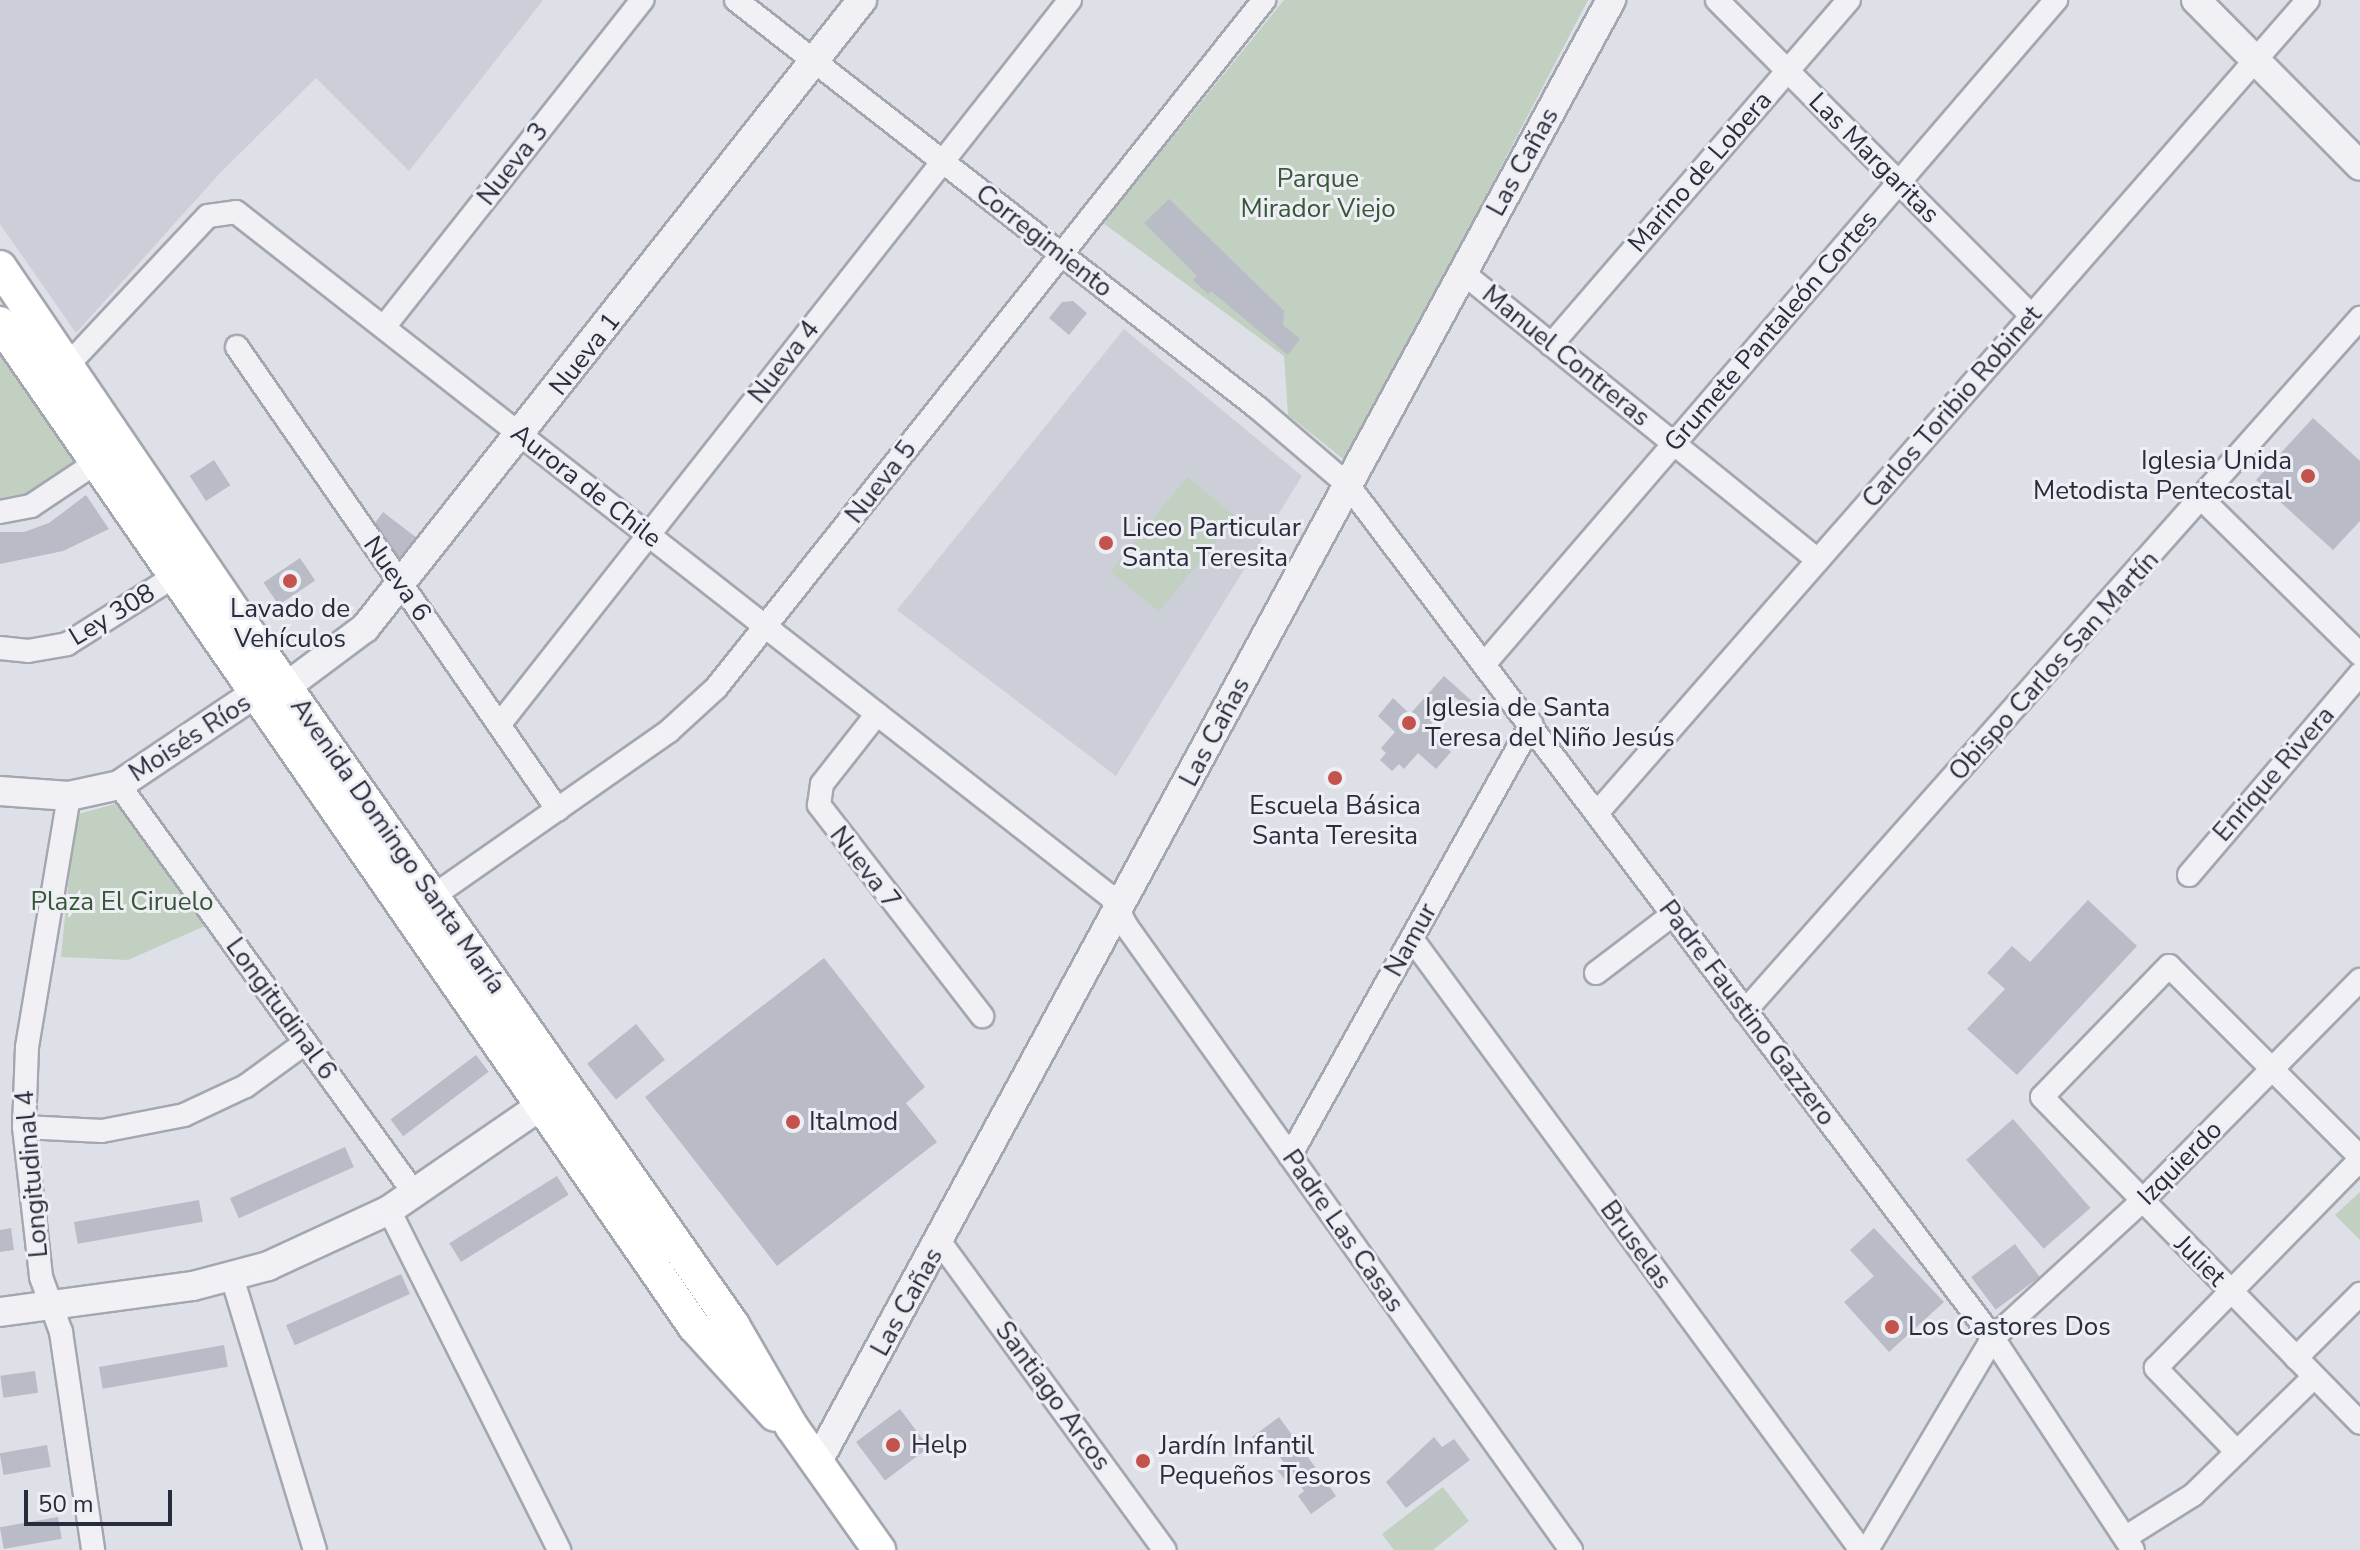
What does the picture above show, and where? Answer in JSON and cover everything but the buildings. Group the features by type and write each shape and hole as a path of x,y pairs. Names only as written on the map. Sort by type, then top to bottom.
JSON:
{"main road":[{"name":"Avenida Domingo Santa María","path":"0,267 271,690 555,1096 753,1356 792,1427 879,1550"},
{"name":"Avenida Domingo Santa María","path":"0,323 175,576 271,690 432,897 555,1096"}],"street":[{"name":"Nueva 3","path":"384,327 642,0"},
{"name":"Corregimiento","path":"736,0 1348,485"},
{"name":"Nueva 1","path":"271,690 350,641 402,586 862,0"},
{"name":"Nueva 4","path":"499,725 1070,0"},
{"name":"Nueva 5","path":"432,897 687,716 766,627 1264,0"},
{"name":"Las Cañas","path":"817,1463 940,1242 1611,0"},
{"name":"Las Margaritas","path":"1717,0 2032,316"},
{"name":"Marino de Lobera","path":"1551,345 1849,0"},
{"name":"Grumete Pantaleón Cortes","path":"1486,662 2056,0"},
{"path":"2196,0 2360,166"},
{"name":"Carlos Toribio Robinet","path":"1597,813 2308,0"},
{"name":"Aurora de Chile","path":"66,367 203,221 222,210 242,215 1111,897 1118,911"},
{"name":"Manuel Contreras","path":"1462,272 1818,560"},
{"name":"Obispo Carlos San Martín","path":"1745,1011 2360,318"},
{"name":"Nueva 6","path":"237,347 558,810"},
{"path":"0,512 31,506 97,462"},
{"name":"Padre Faustino Gazzero","path":"1348,485 1486,662 1672,915 1993,1338 2130,1544"},
{"path":"2202,499 2360,654"},
{"name":"Ley 308","path":"0,648 28,651 67,644 175,576"},
{"name":"Enrique Rivera","path":"2189,875 2360,674"},
{"name":"Moisés Ríos","path":"0,791 69,796 119,785 271,690"},
{"name":"Nueva 7","path":"877,714 822,784 819,805 982,1016"},
{"name":"Namur","path":"1290,1156 1531,724"},
{"name":"Longitudinal 6","path":"119,785 415,1194"},
{"name":"Longitudinal 4","path":"69,796 27,1047 24,1127 41,1277 61,1332 93,1550"},
{"name":"Padre Las Casas","path":"1118,911 1571,1550"},
{"path":"1596,973 1672,915"},
{"name":"Bruselas","path":"1412,939 1864,1550"},
{"name":"Juliet","path":"2273,1070 2169,966 2042,1097 2141,1202 2360,1423"},
{"name":"Izquierdo","path":"1864,1550 1993,1338 2141,1202 2359,984"},
{"path":"24,1127 102,1131 184,1115 246,1086 305,1043"},
{"path":"2237,1452 2156,1368 2360,1159 2273,1070"},
{"path":"0,1312 232,1277 314,1247 415,1194 555,1096"},
{"path":"389,1210 559,1550"},
{"name":"Santiago Arcos","path":"940,1242 1165,1550"},
{"path":"232,1277 315,1550"},
{"path":"2296,1358 2360,1294"},
{"path":"2130,1544 2193,1495 2314,1377"}],"shaded area":[{"path":"0,0 543,0 409,171 316,78 220,173 76,333 0,224"},
{"name":"Liceo Particular Santa Teresita","path":"1124,329 1302,476 1116,776 897,610"}],"green space":[{"name":"Parque Mirador Viejo","path":"1284,0 1588,0 1347,462 1288,415 1284,356 1103,223"},
{"path":"0,343 79,461 35,494 0,501"},
{"path":"1187,477 1236,517 1159,611 1110,572"},
{"name":"Plaza El Ciruelo","path":"122,802 205,926 128,960 61,957 75,815"},
{"path":"2360,1192 2360,1240 2335,1215"},
{"path":"1443,1487 1469,1521 1433,1550 1394,1550 1382,1534"}],"place":[{"name":"Iglesia Unida Metodista Pentecostal","path":"2308,476"},
{"name":"Liceo Particular Santa Teresita","path":"1106,543"},
{"name":"Lavado de Vehículos","path":"290,581"},
{"name":"Iglesia de Santa Teresa del Niño Jesús","path":"1409,723"},
{"name":"Escuela Básica Santa Teresita","path":"1335,778"},
{"name":"Italmod","path":"793,1122"},
{"name":"Los Castores Dos","path":"1892,1327"},
{"name":"Help","path":"893,1445"},
{"name":"Jardín Infantil Pequeños Tesoros","path":"1143,1461"}]}
